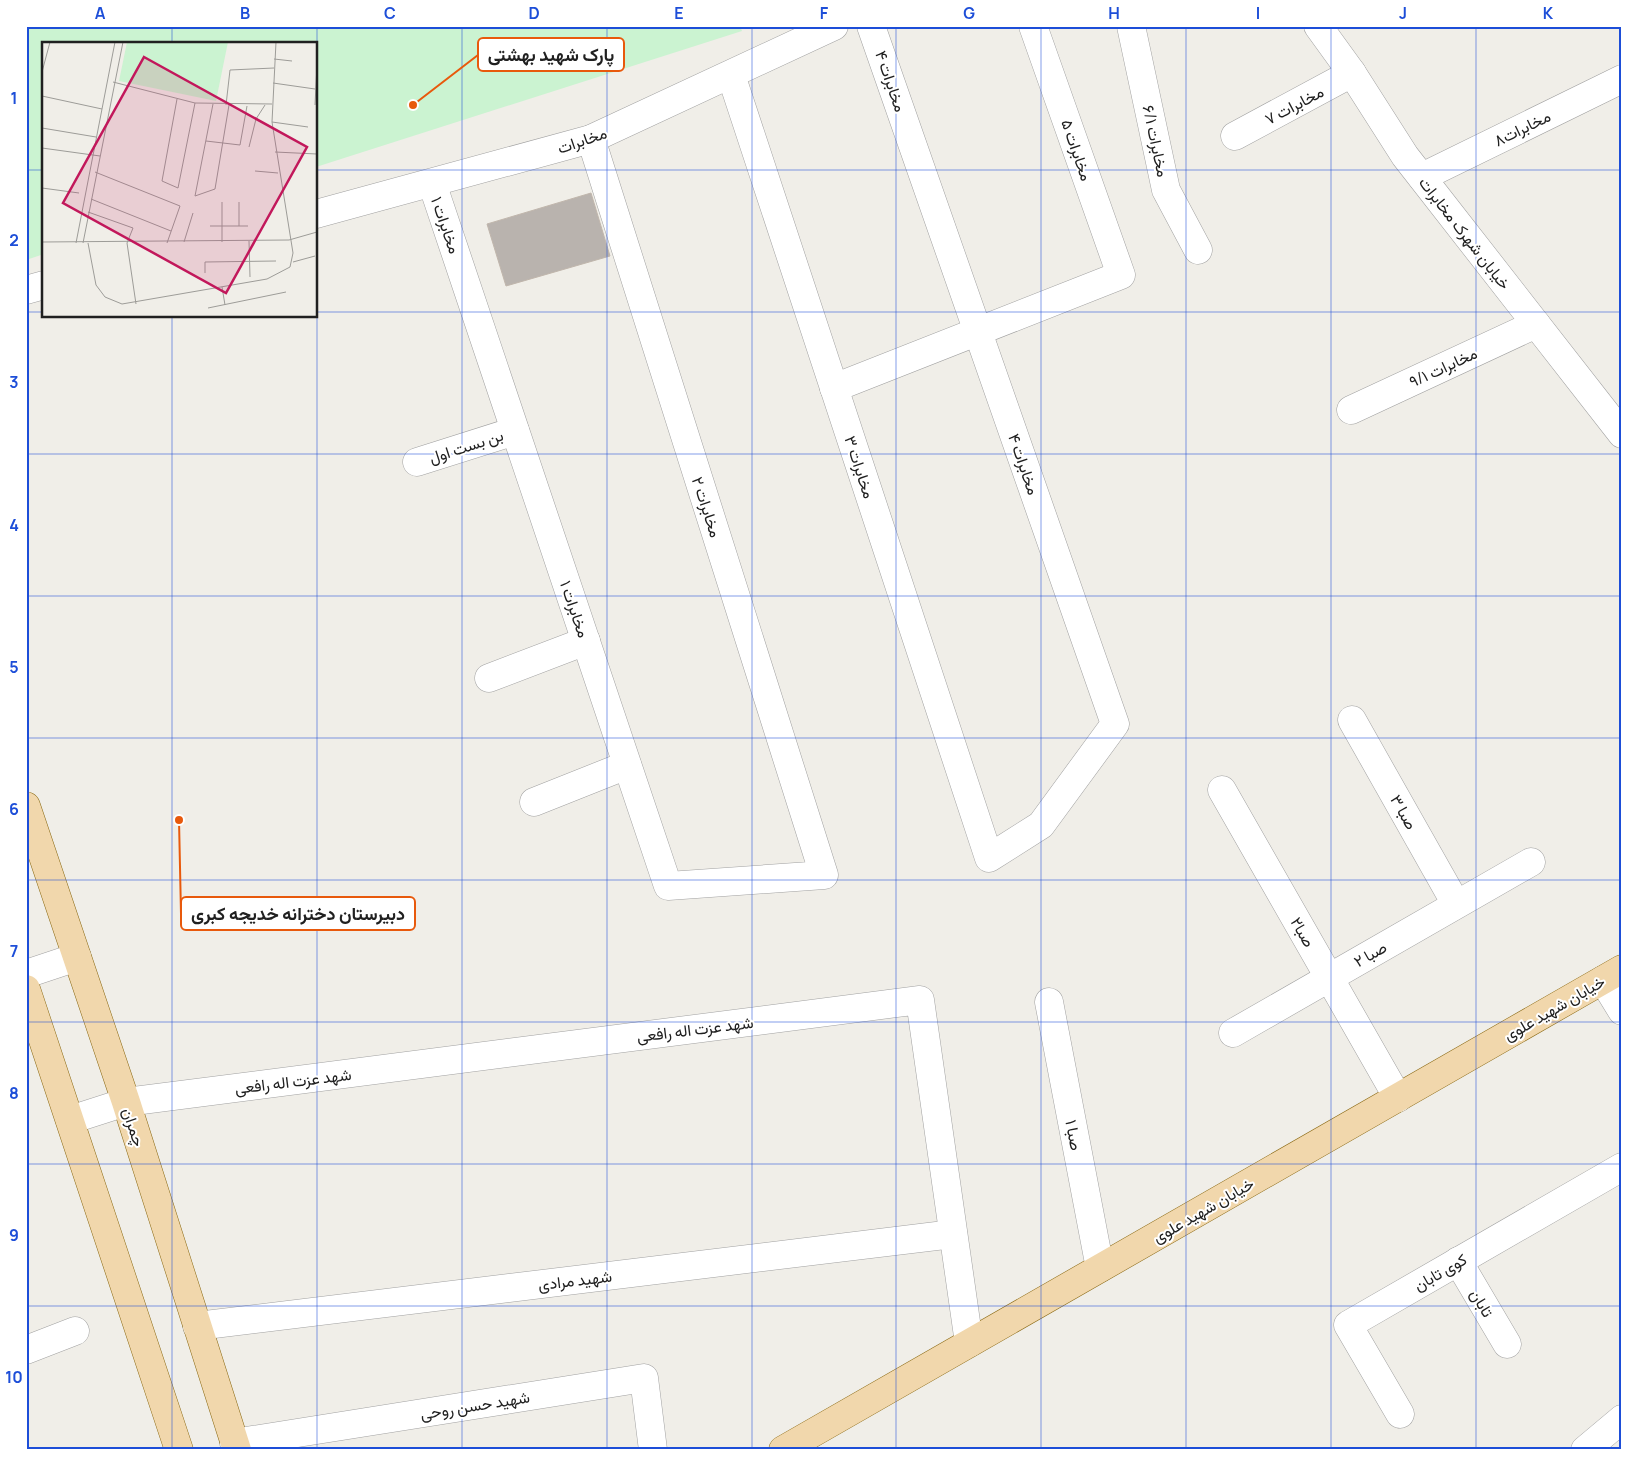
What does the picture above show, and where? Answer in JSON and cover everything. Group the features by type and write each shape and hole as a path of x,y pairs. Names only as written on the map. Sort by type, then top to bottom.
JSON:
{"main road":[{"name":"چمران","path":"26,806 126,1102 235,1446"},
{"name":"خیابان شهید علوی","path":"783,1450 1612,974"},
{"path":"26,988 179,1450"}],"street":[{"name":"مخابرات","path":"318,213 591,139 834,26"},
{"name":"مخابرات ۴","path":"871,26 1115,724 1042,825 989,858"},
{"name":"مخابرات ۵","path":"978,331 1120,274 1033,26"},
{"name":"مخابرات ۶/۱","path":"1131,26 1166,190 1198,250"},
{"name":"خیابان شهرک مخابرات","path":"1318,26 1352,74 1405,156 1622,434"},
{"name":"مخابرات ۷","path":"1235,136 1352,74"},
{"name":"مخابرات ۳","path":"731,75 989,858"},
{"name":"مخابرات۸","path":"1422,177 1622,79"},
{"name":"مخابرات ۲","path":"591,139 824,875"},
{"name":"مخابرات ۱","path":"432,183 668,886 824,875"},
{"path":"26,290 42,286"},
{"name":"مخابرات ۹/۱","path":"1351,410 1536,324"},
{"path":"834,388 978,331"},
{"name":"بن بست اول","path":"417,462 515,431"},
{"path":"489,678 586,642"},
{"name":"صبا ۳","path":"1352,720 1456,904"},
{"path":"534,802 627,765"},
{"name":"صبا۲","path":"1222,790 1329,978"},
{"name":"صبا ۲","path":"1329,978 1531,862"},
{"path":"26,974 77,957"},
{"path":"1612,974 1622,1011"},
{"path":"1233,1033 1329,978 1398,1098"},
{"name":"شهد عزت اله رافعی","path":"126,1102 920,1000 969,1343"},
{"name":"صبا ۱","path":"1049,1002 1100,1268"},
{"path":"70,1120 126,1102"},
{"name":"کوی تابان","path":"1400,1414 1348,1326 1622,1167"},
{"name":"شهید مرادی","path":"197,1326 953,1234"},
{"name":"تابان","path":"1458,1261 1507,1344"},
{"path":"26,1350 75,1331"},
{"name":"شهید حسن روحی","path":"235,1446 644,1378 653,1450"},
{"path":"1585,1450 1622,1419"}],"green space":[{"path":"26,26 740,26 742,31 318,166 318,42 42,42 42,255 26,260"}],"building":[{"path":"591,193 610,256 506,286 487,224"}],"place":[{"name":"پارک شهید بهشتی","path":"413,105"},
{"name":"دبیرستان دخترانه خدیجه کبری","path":"179,820"}]}
